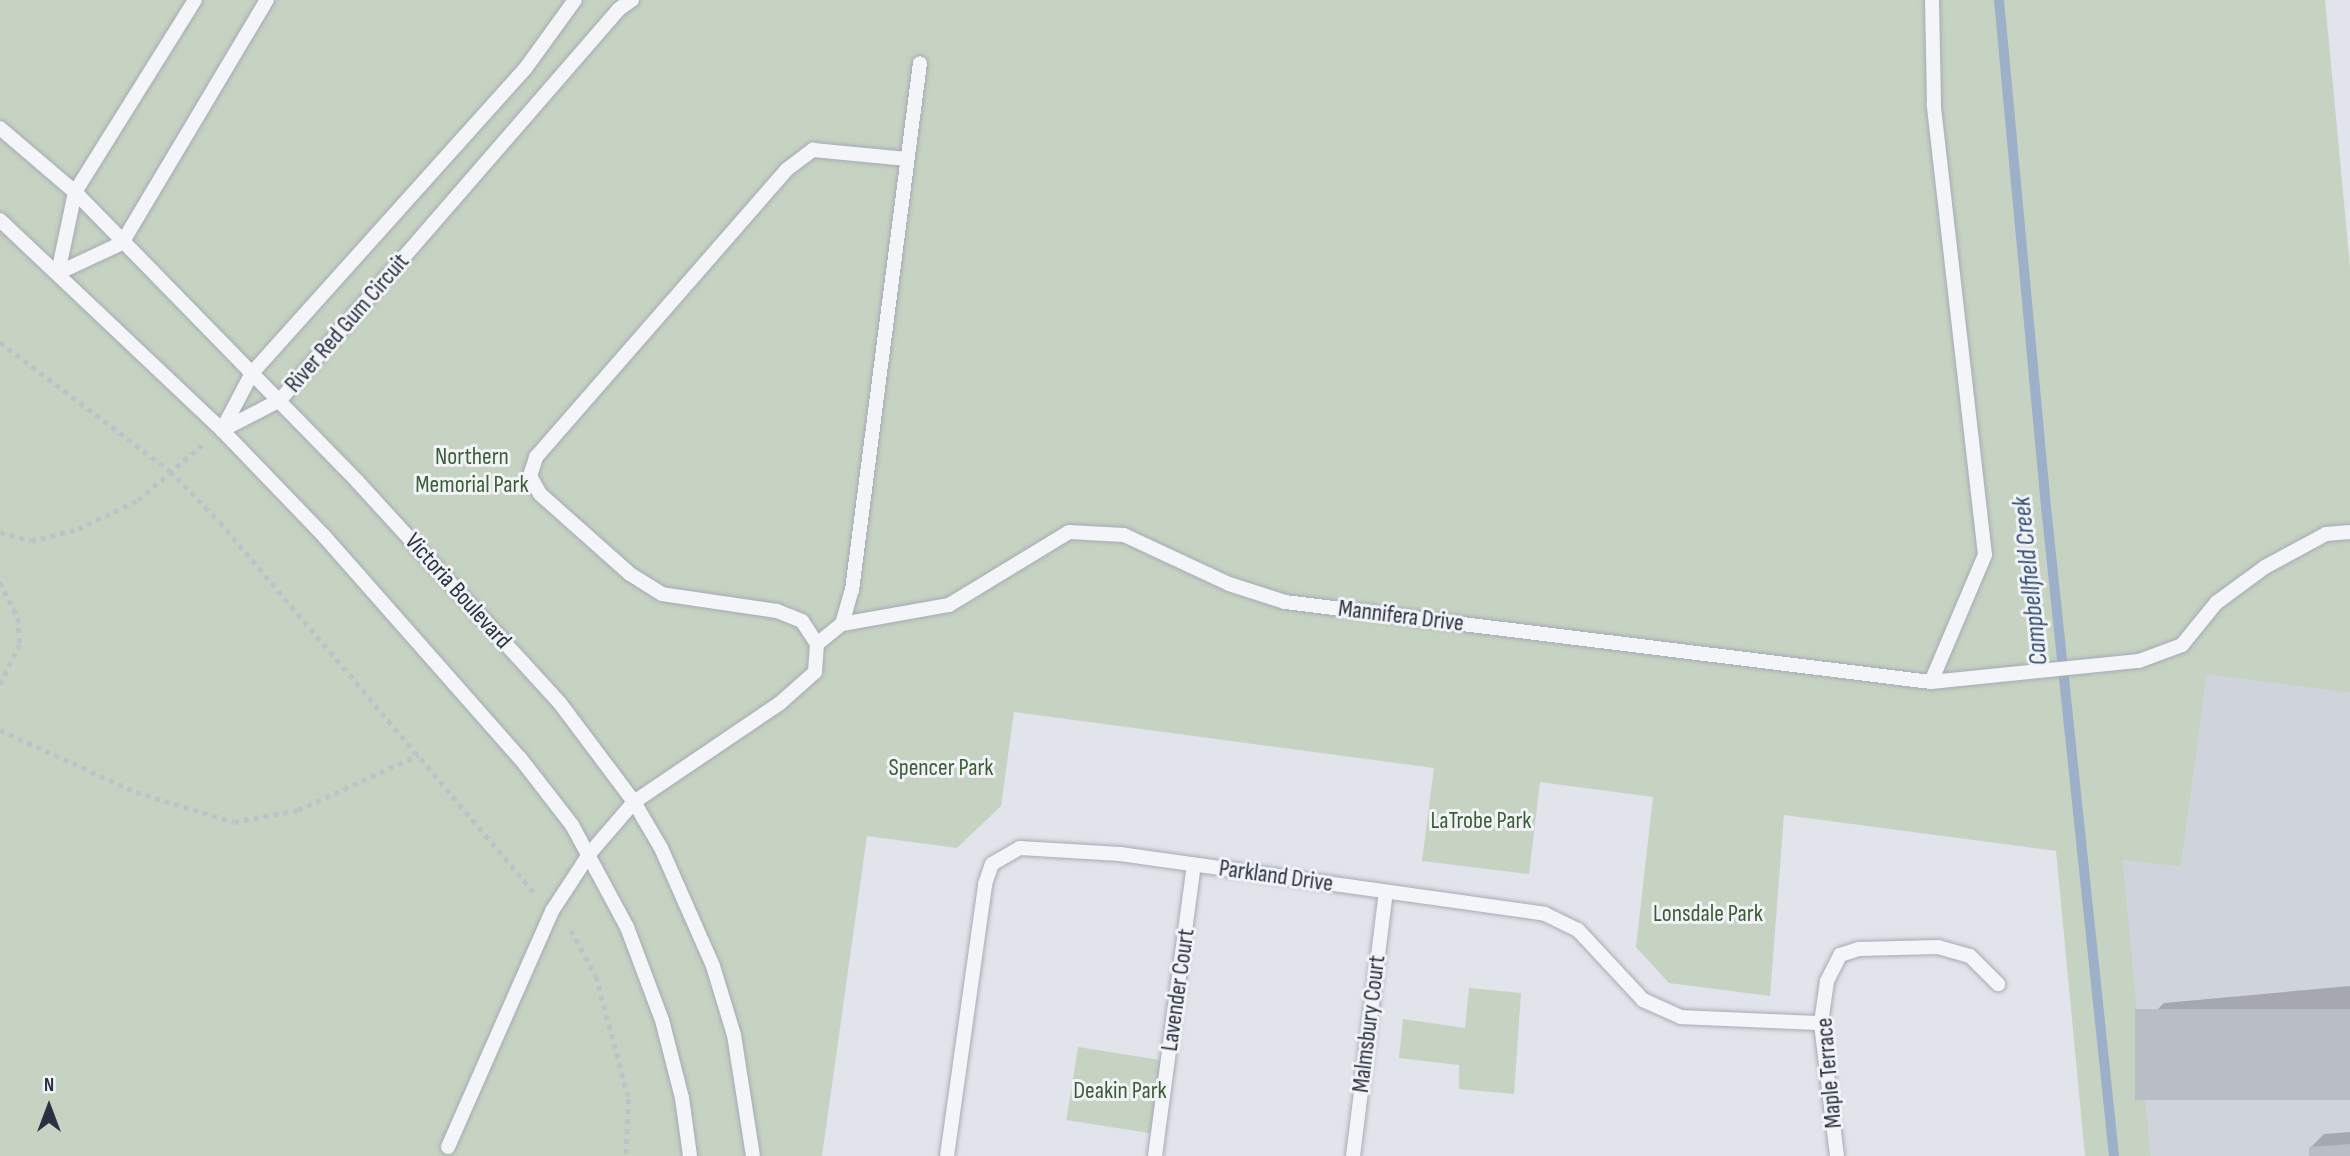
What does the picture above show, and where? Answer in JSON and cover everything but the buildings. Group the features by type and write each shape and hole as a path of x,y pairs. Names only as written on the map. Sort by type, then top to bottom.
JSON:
{"lane":[{"path":"58,273 75,192 195,0"},
{"path":"58,273 121,243 267,0"},
{"name":"River Red Gum Circuit","path":"222,430 252,373 524,69 575,0"},
{"name":"River Red Gum Circuit","path":"222,430 280,400 619,9 632,0"},
{"path":"1931,682 1985,555 1934,104 1932,0"},
{"path":"817,644 842,624 852,590 920,63"},
{"name":"Victoria Boulevard","path":"0,128 75,192 121,243 280,400 559,702 634,802 672,870 713,966 734,1035 753,1156"},
{"path":"448,1147 552,911 590,853 634,802 779,704 815,672 817,644 802,621 777,611 662,594 630,574 540,494 530,476 536,457 786,170 813,150 907,159"},
{"path":"0,220 222,430 324,536 520,758 590,853 627,927 662,1020 681,1098 690,1156"},
{"name":"Mannifera Drive","path":"842,624 949,605 1069,532 1124,535 1229,584 1285,602 1931,682 2139,661 2182,645 2216,603 2265,567 2326,534 2350,532"},
{"name":"Parkland Drive","path":"947,1156 985,884 992,864 1020,848 1045,847 1194,865 1545,914 1578,930 1643,1000 1681,1017 1821,1023"},
{"name":"Lavender Court","path":"1155,1156 1194,865"},
{"name":"Malmsbury Court","path":"1353,1156 1386,892"},
{"name":"Maple Terrace","path":"1837,1156 1821,1023 1831,972 1840,955 1859,949 1938,947 1970,956 1998,984"}],"path":[{"path":"0,342 170,471 280,587 418,755 577,937 596,976 629,1099 626,1156"},
{"path":"0,532 31,541 78,529 138,500 222,430"},
{"path":"0,582 18,618 20,644 0,685"},
{"path":"0,730 157,800 234,822 298,810 418,755"}],"shaded area":[{"path":"2207,673 2350,693 2350,1156 2151,1156 2123,860 2181,867"}],"green space":[{"name":"Northern Memorial Park","path":"0,0 2325,0 2350,267 2350,693 2207,674 2181,867 2123,860 2151,1156 2085,1156 2056,851 1784,815 1770,996 1669,983 1636,947 1653,797 1540,782 1529,874 1422,861 1434,768 1014,712 1001,806 957,848 867,836 822,1156 0,1156"},
{"path":"1469,988 1521,993 1514,1094 1459,1089 1459,1065 1399,1058 1403,1019 1465,1028"},
{"name":"Deakin Park","path":"1078,1047 1168,1061 1156,1134 1066,1120"}],"waterway":[{"name":"Campbellfield Creek","path":"1999,0 2045,497 2114,1156"}],"park label":[{"name":"Spencer Park","path":"941,768"},
{"name":"LaTrobe Park","path":"1481,821"},
{"name":"Lonsdale Park","path":"1708,914"}]}
